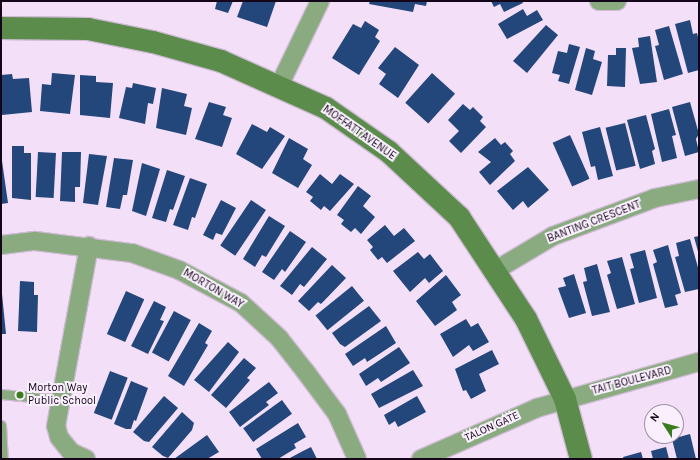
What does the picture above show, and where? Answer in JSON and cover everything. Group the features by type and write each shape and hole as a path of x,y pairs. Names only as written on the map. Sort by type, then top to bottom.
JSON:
{"street":[{"path":"279,86 320,1"},
{"path":"599,1 617,1"},
{"name":"MOFFATT AVENUE","path":"1,28 88,29 153,42 221,61 326,108 389,152 459,217 496,270 526,319 565,399 581,459"},
{"name":"BANTING CRESCENT","path":"496,270 553,236 655,198 699,189"},
{"name":"MORTON WAY","path":"1,245 35,241 89,246 132,253 179,270 241,303 279,338 314,383 337,414 357,459"},
{"path":"86,459 71,452 59,437 56,426 62,400 89,246"},
{"name":"TAIT BOULEVARD","path":"565,399 699,362"},
{"name":"TALON GATE","path":"421,459 523,413 565,399"}],"lane":[{"path":"1,394 62,400"},
{"path":"1,425 2,459"}],"building":[{"path":"217,1 233,1 228,13 215,9"},
{"path":"243,1 276,1 267,27 237,17"},
{"path":"370,1 427,1 426,6 415,4 413,12 369,4"},
{"path":"491,1 522,1 523,3 504,12 500,4 494,7"},
{"path":"523,9 527,16 537,10 543,20 507,39 498,24"},
{"path":"690,20 693,34 697,33 699,41 699,70 688,73 675,24"},
{"path":"365,21 379,30 375,37 380,41 359,75 332,58 353,24 361,28"},
{"path":"546,25 558,35 527,73 513,61"},
{"path":"669,26 683,74 664,80 655,46 659,45 655,30"},
{"path":"650,36 657,82 640,84 632,48 639,47 638,38"},
{"path":"569,44 580,47 569,84 558,81 560,75 552,73 558,51 567,53"},
{"path":"395,47 419,65 398,98 379,84 386,74 378,68"},
{"path":"586,48 595,51 593,59 602,62 592,95 575,90"},
{"path":"616,48 626,48 625,87 607,86 608,55 616,55"},
{"path":"52,73 75,75 70,114 40,111 42,84 51,85"},
{"path":"432,73 455,94 428,123 405,103"},
{"path":"12,74 13,79 29,78 32,112 2,115 1,75"},
{"path":"80,75 96,76 96,82 113,83 110,118 80,115"},
{"path":"133,83 156,88 153,104 148,103 145,124 119,118 126,87 132,88"},
{"path":"162,88 187,94 184,106 192,108 186,135 156,128"},
{"path":"209,102 226,107 223,115 232,118 222,147 195,139"},
{"path":"690,102 699,134 696,139 699,152 685,156 672,107"},
{"path":"463,104 470,110 473,107 483,117 480,121 486,127 461,153 449,141 459,131 448,120"},
{"path":"669,109 676,135 672,136 677,158 662,162 651,114"},
{"path":"646,115 655,149 652,151 655,164 640,169 627,120"},
{"path":"625,123 636,166 616,171 606,128"},
{"path":"252,124 267,132 270,127 285,136 262,169 236,154"},
{"path":"600,127 613,176 598,180 595,166 591,167 582,132"},
{"path":"570,135 590,179 572,187 553,143"},
{"path":"289,138 308,149 303,159 312,165 298,188 272,173"},
{"path":"495,138 501,145 505,142 513,151 510,154 515,161 490,185 479,172 491,162 478,152"},
{"path":"12,146 24,146 24,153 31,153 31,200 12,198"},
{"path":"38,152 56,153 54,198 36,197"},
{"path":"62,152 81,152 80,187 75,187 75,202 60,201"},
{"path":"1,154 8,203 1,204"},
{"path":"89,154 107,156 98,205 83,203"},
{"path":"114,158 133,160 127,195 123,195 120,209 106,207"},
{"path":"142,163 160,169 146,216 132,211"},
{"path":"528,167 549,190 528,208 523,201 513,210 497,191"},
{"path":"167,170 185,176 173,210 170,209 166,222 152,218"},
{"path":"320,174 332,184 340,174 354,184 330,211 324,206 321,210 310,201 313,197 306,192"},
{"path":"190,178 207,184 195,218 192,217 188,230 173,225"},
{"path":"358,186 371,196 363,206 375,217 361,234 355,228 351,232 341,224 344,220 337,215"},
{"path":"221,200 236,208 222,235 216,233 213,240 203,235"},
{"path":"251,200 266,210 235,256 220,246"},
{"path":"269,216 285,226 266,257 262,255 255,267 243,259"},
{"path":"385,225 394,236 404,228 415,241 387,263 382,257 378,260 370,250 373,247 367,240"},
{"path":"290,231 306,242 285,272 282,269 274,280 262,272"},
{"path":"699,236 699,255 694,237"},
{"path":"690,239 699,271 699,289 685,292 675,257 679,256 676,243"},
{"path":"668,245 681,293 675,295 678,305 665,308 653,264 657,262 653,250"},
{"path":"312,247 327,259 304,287 300,284 292,295 280,286"},
{"path":"645,250 657,298 639,303 630,269 634,268 630,254"},
{"path":"418,252 424,259 430,254 443,271 429,283 425,278 410,292 393,271"},
{"path":"622,257 635,304 617,309 607,275 611,273 607,261"},
{"path":"597,264 610,312 592,316 583,282 587,281 584,268"},
{"path":"332,265 346,278 321,304 318,302 309,311 298,301"},
{"path":"574,274 586,313 569,318 558,288 566,286 563,278"},
{"path":"446,275 461,295 452,302 457,310 435,326 416,301"},
{"path":"20,281 34,282 34,295 38,295 37,332 18,331"},
{"path":"1,284 6,334 1,334"},
{"path":"352,286 364,301 327,330 315,316"},
{"path":"126,291 144,299 125,342 107,334"},
{"path":"154,301 166,307 160,320 164,321 148,354 131,346"},
{"path":"369,306 381,321 345,347 340,344 332,333"},
{"path":"174,311 191,320 169,361 152,352"},
{"path":"466,319 471,327 478,323 489,342 473,351 469,345 453,357 440,334"},
{"path":"199,323 212,331 205,343 208,345 184,386 168,376"},
{"path":"386,326 396,343 367,362 365,358 353,366 345,354"},
{"path":"228,342 239,352 209,392 194,380"},
{"path":"399,347 410,363 381,382 378,378 366,386 359,374"},
{"path":"492,350 499,364 479,374 486,391 471,399 466,390 463,391 455,369"},
{"path":"244,358 256,368 247,378 250,380 226,408 211,395"},
{"path":"413,370 423,386 379,408 371,394"},
{"path":"110,371 128,378 112,420 94,413"},
{"path":"131,381 148,388 136,421 134,420 131,429 126,429 114,424"},
{"path":"269,382 278,393 266,402 269,405 240,427 229,412"},
{"path":"164,396 178,408 149,442 144,441 133,432"},
{"path":"417,396 426,412 398,427 395,421 389,425 384,415"},
{"path":"282,400 292,414 253,442 243,428"},
{"path":"182,412 194,423 192,430 168,458 152,447"},
{"path":"298,423 306,437 294,444 296,448 278,459 262,459 256,449"},
{"path":"690,434 696,459 677,459 673,444 684,444 684,436"},
{"path":"207,435 219,452 207,459 174,459"},
{"path":"311,447 317,459 288,459 303,451"},
{"path":"666,447 669,459 653,459 651,451"},
{"path":"641,452 643,459 624,459 623,457"}],"place":[{"name":"Morton Way Public School","path":"20,395"}]}
